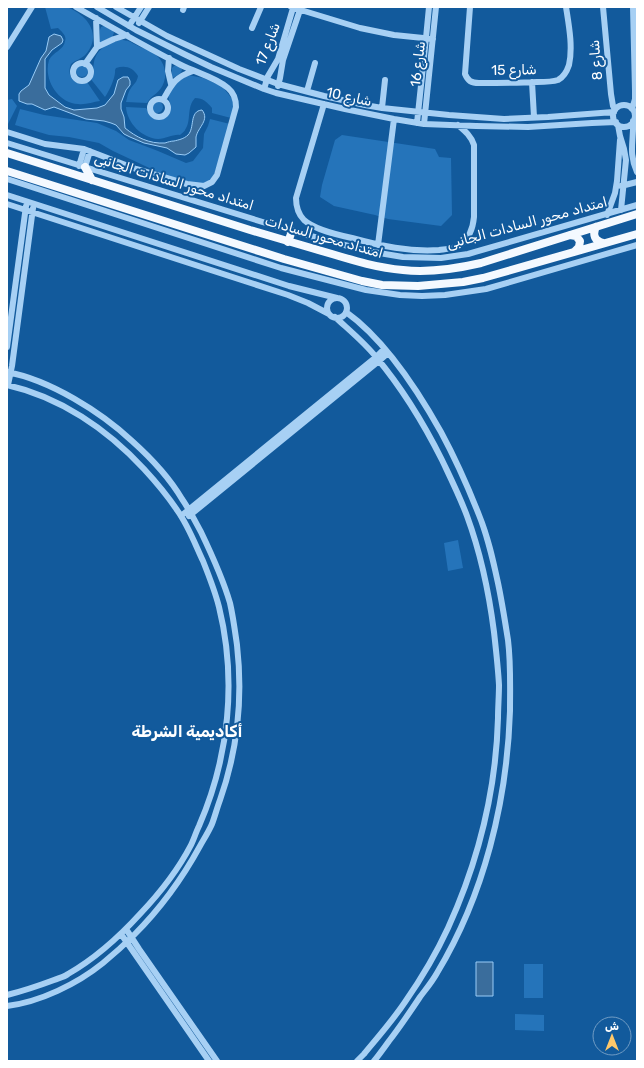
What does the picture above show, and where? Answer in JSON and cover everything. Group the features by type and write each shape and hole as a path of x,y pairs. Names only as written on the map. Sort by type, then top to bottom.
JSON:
{"main road":[{"name":"امتداد محور السادات","path":"7,153 288,242 366,264 404,270 443,270 475,264 637,214"},
{"path":"82,166 92,180"},
{"path":"7,171 284,259 362,281 382,285 418,286 463,282 483,278 637,234"},
{"path":"596,227 594,230 594,236 597,241 603,243"},
{"path":"288,242 292,231"},
{"path":"570,235 576,236 580,241 579,247 575,251"}],"street":[{"path":"7,47 32,7"},
{"path":"7,132 45,144 87,150 136,169 187,184 204,186 215,179 234,116 236,103 233,94 227,87 193,71 76,7"},
{"name":"شارع 10","path":"97,7 136,30 204,64 264,89 324,104 424,124 491,127 528,127 592,123 617,124"},
{"name":"شارع 10","path":"116,7 167,36 239,69 278,84 324,96 382,108 490,118 534,117 615,111"},
{"path":"129,26 141,7"},
{"path":"136,30 149,7"},
{"path":"252,28 261,7"},
{"name":"شارع 16","path":"417,123 428,7"},
{"name":"شارع 16","path":"424,124 436,7"},
{"name":"شارع 15","path":"470,7 464,71 469,81 473,83 554,81 564,76 570,56 566,7"},
{"name":"شارع 8","path":"603,7 611,94 615,111"},
{"path":"632,109 635,99 635,26 633,7"},
{"path":"292,8 360,28 433,39"},
{"name":"شارع 17","path":"264,89 278,59 292,8"},
{"name":"شارع 17","path":"276,93 283,60 300,10"},
{"path":"96,18 97,47"},
{"path":"86,64 97,47 126,35"},
{"path":"169,58 168,72 171,84"},
{"path":"307,91 315,63"},
{"path":"163,100 171,84 181,76 193,71"},
{"path":"382,108 385,80"},
{"path":"532,82 534,117"},
{"path":"324,104 296,198 296,206 299,214 304,220 319,228 338,235 395,248 414,250 452,248 460,245 471,233 474,226 474,145 472,139 458,125"},
{"path":"621,210 626,160 617,124 614,119 615,111 620,106 624,105 629,106 634,113 632,155 633,164 637,172"},
{"path":"378,245 394,119"},
{"path":"617,124 625,126 634,121"},
{"path":"634,121 637,135"},
{"path":"606,215 616,186 619,167 620,136"},
{"name":"امتداد محور السادات الجانبى","path":"7,142 292,231 386,255 403,257 442,258 468,254 637,205"},
{"path":"82,166 87,150"},
{"path":"7,179 281,268 366,290 400,295 445,295 486,289 637,245"},
{"path":"616,186 624,186 637,182"},
{"path":"7,195 289,286 340,299 345,303 346,312 361,324 386,351 408,379 424,403 446,442 480,516 493,560 508,642 510,685 509,726 505,774 497,818 484,866 472,900 457,935 437,973 406,1020 374,1061"},
{"path":"7,995 32,989 67,975 95,957 121,934 152,902 172,875 190,845 205,813 216,780 228,720 229,685 225,635 220,610 211,581 195,542 178,511 154,480 131,455 106,434 61,404 32,392 8,385 28,211 26,201"},
{"path":"7,204 288,295 308,302 332,316 351,332 377,359 421,421 440,456 468,518 482,564 491,606 499,687 495,769 487,810 476,853 461,897 447,931 428,966 404,1003 358,1061"},
{"path":"7,347 28,211 35,204"},
{"path":"332,316 327,308 331,300 337,298"},
{"path":"332,316 341,316 346,312"},
{"path":"182,518 386,351"},
{"path":"7,1006 38,999 80,979 101,965 129,940 176,886 212,824 227,779 234,750 239,710 239,667 236,634 230,607 210,550 182,498 146,454 98,413 44,384 9,372"},
{"path":"482,564 493,560"},
{"path":"220,610 230,607"},
{"path":"492,619 504,617"},
{"path":"126,929 129,940 209,1061"},
{"path":"447,931 457,935"},
{"path":"121,934 129,940 217,1061"}],"shaded area":[{"path":"45,7 67,7 76,11 82,16 91,27 93,40 91,47 84,56 71,64 70,76 78,83 87,82 100,101 83,104 71,103 58,95 54,89 48,75 49,60 63,47 65,37 58,28 51,29"},
{"path":"101,27 108,27 108,29 112,29 114,33 112,37 100,43 100,30"},
{"path":"54,34 61,36 63,40 62,43 52,50 45,59 45,88 49,95 65,107 74,110 97,108 105,105 114,94 118,80 123,77 128,77 130,85 126,90 121,103 125,128 138,137 148,141 165,143 174,141 188,135 195,113 202,110 205,117 203,124 197,133 196,147 185,155 176,154 167,148 144,143 130,137 124,134 116,125 111,123 86,119 54,107 45,110 32,104 19,101 19,94 29,85 41,58 46,51 49,37"},
{"path":"120,40 125,40 152,52 159,58 165,69 165,78 162,86 147,103 126,102 129,91 138,76 131,69 123,67 116,68 112,84 105,97 90,78 95,57 100,50 107,45"},
{"path":"80,65 84,65 88,71 84,77 80,77 76,73 76,69"},
{"path":"177,65 182,69 182,71 172,78 172,68"},
{"path":"188,75 203,78 222,86 233,100 234,106 231,118 212,113 212,108 207,102 195,98 192,102 187,126 180,135 158,139 146,136 136,129 129,119 126,107 146,108 154,118 165,117 171,108 168,95 170,89"},
{"path":"12,99 17,106 7,124 7,100"},
{"path":"155,101 159,101 163,107 159,113 155,113 151,109 151,105"},
{"path":"20,109 44,115 97,123 116,131 129,140 186,163 193,161 203,148 204,134 210,119 230,124 213,178 202,185 173,179 99,143 49,135 15,125"},
{"path":"342,135 435,149 439,157 451,158 452,215 441,226 388,219 334,206 320,197 335,140"},
{"path":"458,540 463,568 448,571 444,543"},
{"path":"476,962 493,962 493,996 476,996"},
{"path":"524,964 543,964 543,998 524,998"},
{"path":"515,1014 544,1015 544,1031 515,1030"}],"district":[{"name":"أكاديمية الشرطة","path":"187,731"}]}
